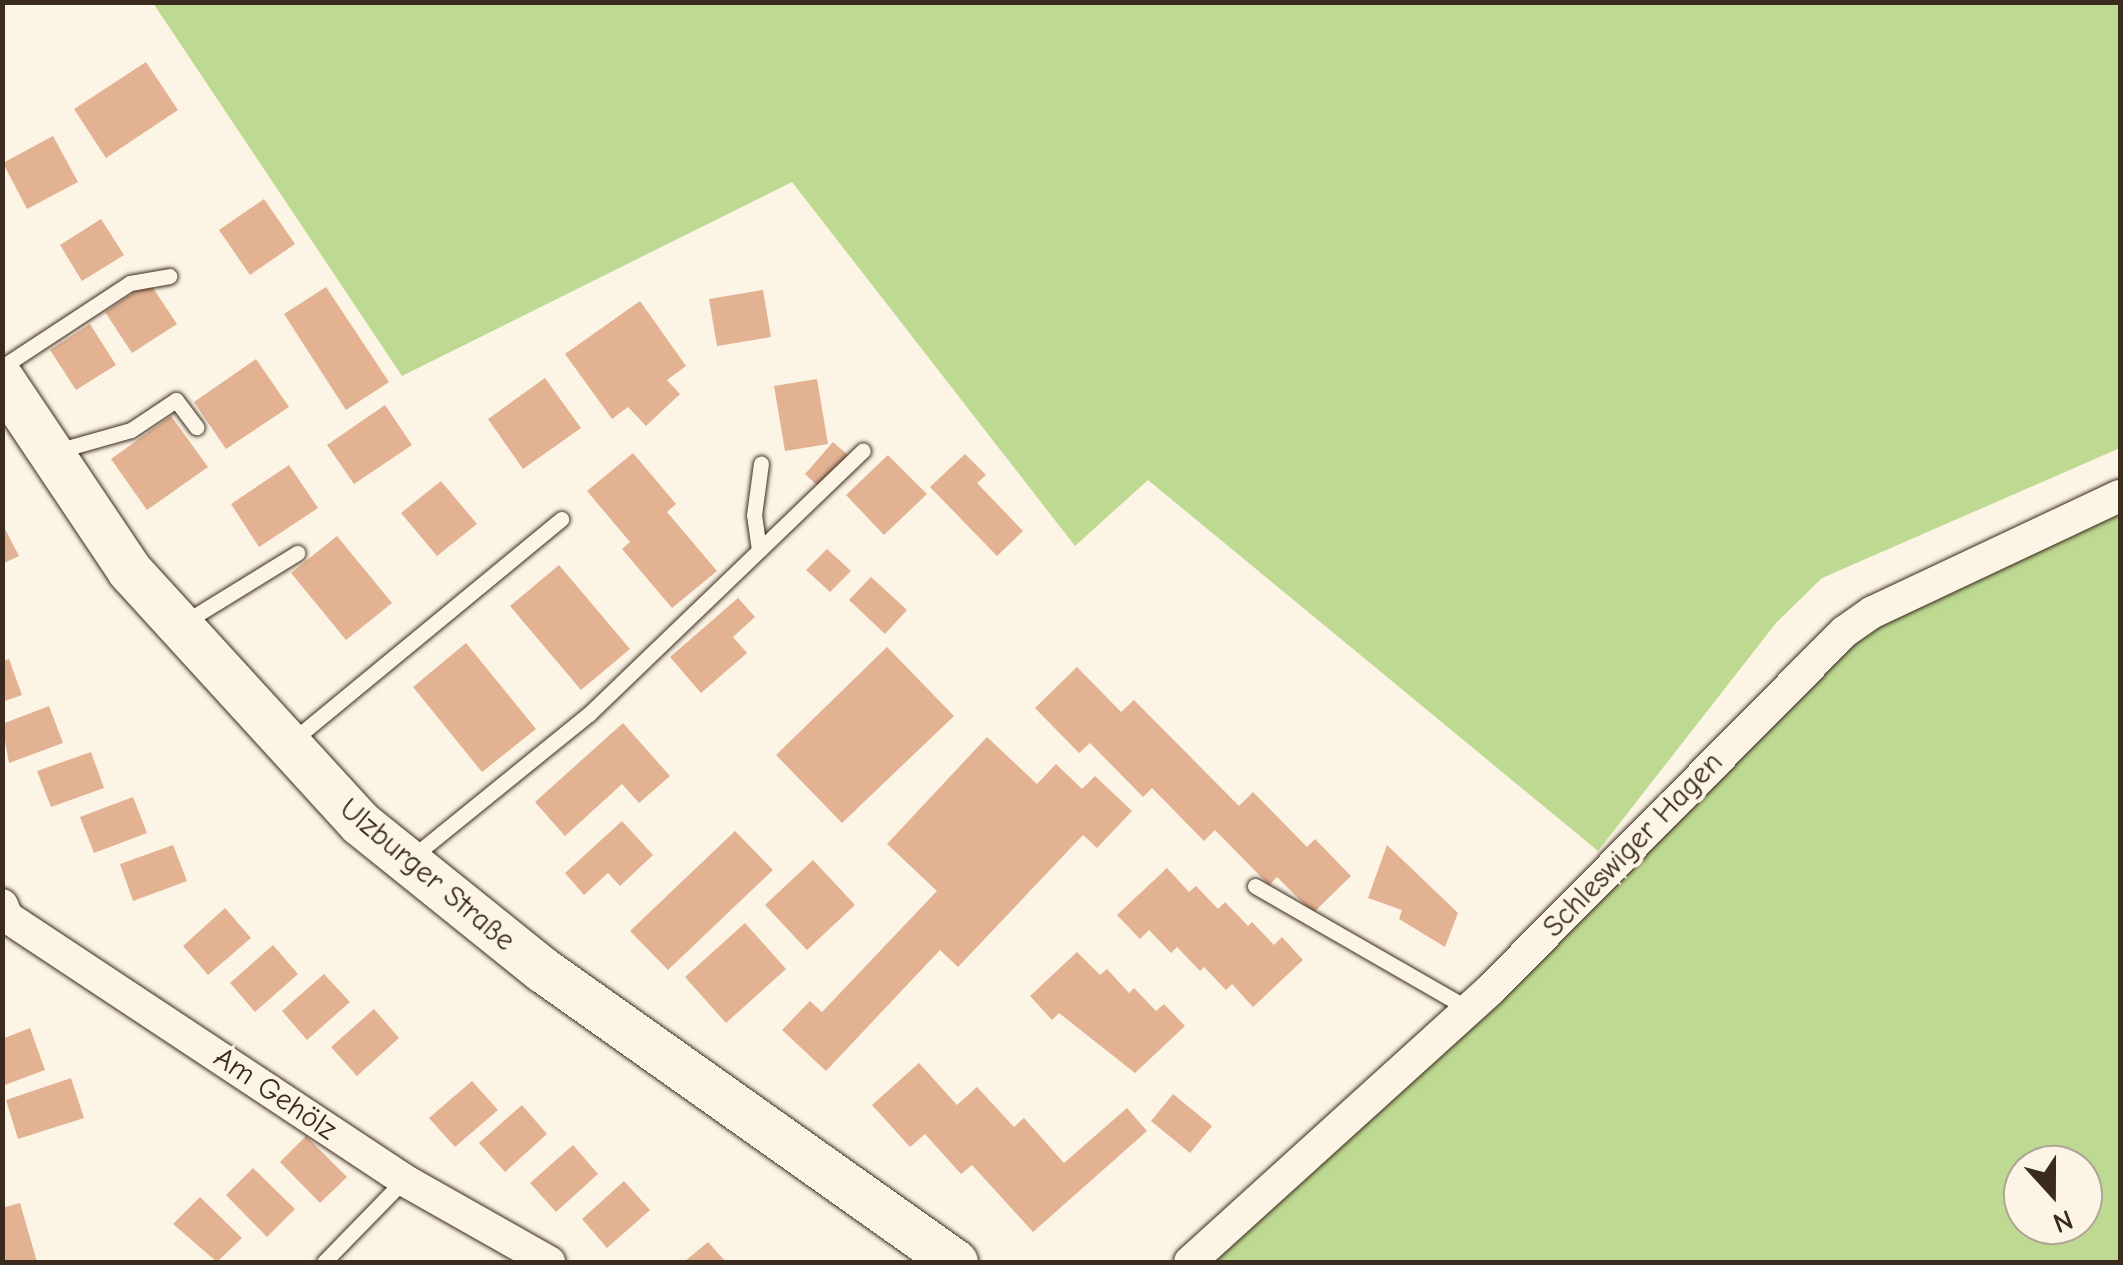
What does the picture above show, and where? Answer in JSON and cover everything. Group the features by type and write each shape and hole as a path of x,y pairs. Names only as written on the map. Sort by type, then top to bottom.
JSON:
{"main road":[{"name":"Ulzburger Straße","path":"2,380 128,570 285,747 360,824 543,970 955,1262"}],"street":[{"name":"Schleswiger Hagen","path":"1190,1262 1469,1009 1844,632 1873,612 2120,496"},
{"name":"Am Gehölz","path":"4,914 404,1180 549,1262"}],"lane":[{"path":"2,368 130,283 169,276"},
{"path":"49,454 131,430 176,400 196,428"},
{"path":"408,862 589,714 863,450"},
{"path":"759,550 754,515 760,463"},
{"path":"285,747 561,519"},
{"path":"177,624 238,594 296,554"},
{"path":"1254,886 1469,1009"},
{"path":"324,1262 404,1180"}],"green space":[{"path":"153,3 2120,3 2120,448 1822,578 1776,623 1598,851 1148,480 1075,546 792,182 402,376"},
{"path":"2120,504 2120,1262 1191,1262 1874,618"}],"building":[{"path":"146,62 178,110 106,158 74,109"},
{"path":"53,136 78,182 27,209 3,163"},
{"path":"264,199 295,244 250,275 219,230"},
{"path":"101,219 124,255 82,281 60,245"},
{"path":"149,282 177,324 132,353 105,312"},
{"path":"326,287 389,382 346,410 284,314"},
{"path":"763,290 771,337 717,346 709,299"},
{"path":"640,301 686,366 667,380 680,394 646,426 628,407 612,419 565,354"},
{"path":"90,324 116,365 76,390 50,350"},
{"path":"256,359 289,407 226,449 194,402"},
{"path":"545,378 581,428 523,469 488,419"},
{"path":"817,379 828,444 785,451 774,386"},
{"path":"385,405 412,445 354,484 327,445"},
{"path":"171,416 208,467 147,510 111,459"},
{"path":"833,442 849,456 820,488 805,474"},
{"path":"633,453 676,504 667,512 717,571 672,608 622,549 630,542 587,491"},
{"path":"965,454 986,475 977,483 1023,531 997,556 930,487"},
{"path":"888,455 927,494 884,535 846,495"},
{"path":"289,465 318,508 259,547 231,504"},
{"path":"441,481 477,524 437,556 401,513"},
{"path":"2,523 19,556 2,564"},
{"path":"337,536 392,603 346,640 291,573"},
{"path":"827,549 851,571 830,592 806,570"},
{"path":"559,565 630,649 581,690 510,606"},
{"path":"871,577 907,610 885,634 849,600"},
{"path":"738,598 755,617 733,637 747,653 701,693 670,657"},
{"path":"466,643 536,729 482,772 413,687"},
{"path":"887,647 954,716 842,823 776,755"},
{"path":"9,659 22,695 2,702 2,661"},
{"path":"1077,667 1121,712 1134,700 1239,806 1253,792 1307,847 1315,839 1351,876 1313,913 1277,877 1269,885 1215,830 1204,841 1152,788 1143,797 1090,743 1079,753 1035,708"},
{"path":"49,706 63,743 9,763 2,724"},
{"path":"623,723 670,776 639,803 622,784 565,836 535,802"},
{"path":"987,737 1037,784 1056,764 1082,789 1095,776 1132,811 1097,848 1083,835 958,967 940,950 826,1071 782,1030 810,1001 822,1012 937,891 887,844"},
{"path":"91,752 104,788 51,807 37,771"},
{"path":"133,797 147,833 94,853 80,817"},
{"path":"622,821 653,855 620,886 608,873 584,895 565,873"},
{"path":"735,831 773,870 668,970 630,931"},
{"path":"173,845 187,881 133,901 120,864"},
{"path":"1387,845 1458,913 1445,947 1399,919 1402,910 1368,898"},
{"path":"813,860 855,905 807,950 765,905"},
{"path":"1167,868 1189,892 1196,886 1218,909 1225,902 1274,945 1282,937 1303,960 1253,1007 1232,984 1226,990 1177,947 1171,953 1149,930 1140,939 1117,915"},
{"path":"225,908 251,938 208,975 183,946"},
{"path":"745,923 786,969 726,1023 685,977"},
{"path":"273,945 298,974 255,1012 230,983"},
{"path":"1077,952 1100,975 1107,969 1129,993 1134,988 1156,1011 1164,1004 1185,1026 1135,1073 1059,1013 1052,1020 1030,996"},
{"path":"324,974 350,1002 307,1040 282,1011"},
{"path":"374,1009 399,1038 357,1076 331,1047"},
{"path":"30,1028 45,1070 2,1086 2,1039"},
{"path":"919,1063 957,1105 977,1087 1014,1127 1024,1118 1064,1163 1127,1108 1147,1131 1033,1232 972,1165 961,1174 925,1134 910,1147 872,1105"},
{"path":"71,1078 84,1118 18,1139 6,1100"},
{"path":"472,1081 498,1110 455,1147 429,1118"},
{"path":"1173,1094 1212,1126 1190,1153 1151,1121"},
{"path":"522,1105 547,1134 505,1172 479,1143"},
{"path":"306,1136 347,1177 320,1203 280,1162"},
{"path":"573,1145 598,1174 556,1212 530,1183"},
{"path":"253,1168 295,1209 267,1237 226,1195"},
{"path":"624,1181 650,1210 607,1248 582,1219"},
{"path":"200,1197 242,1238 217,1262 173,1224"},
{"path":"20,1203 37,1262 2,1262 2,1208"},
{"path":"708,1242 726,1262 684,1262"}]}
